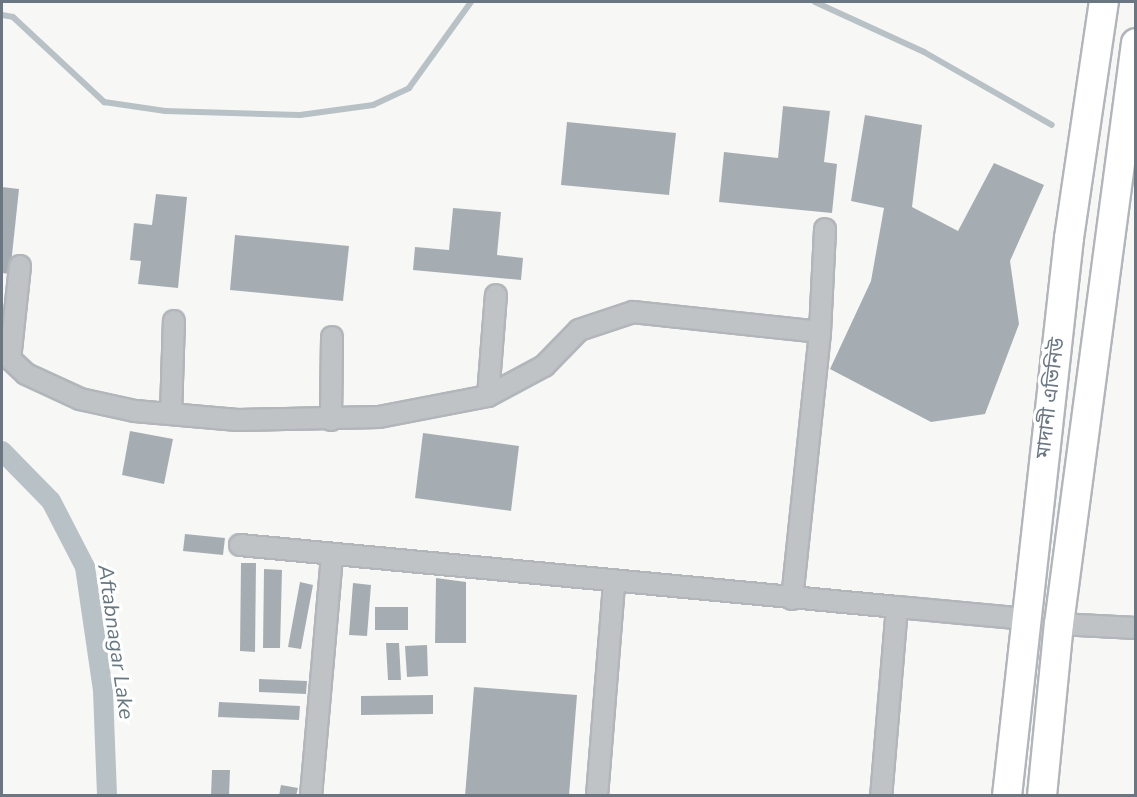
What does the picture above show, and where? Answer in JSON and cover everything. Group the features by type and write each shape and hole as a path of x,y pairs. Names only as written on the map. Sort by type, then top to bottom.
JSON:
{"main road":[{"name":"মাদানী এভিনিউ","path":"1007,795 1069,238 1104,2"},
{"name":"মাদানী এভিনিউ","path":"1042,795 1059,624 1136,43"}],"street":[{"path":"792,599 820,332 825,229"},
{"path":"20,266 10,360 50,388 80,399 171,414 331,420 488,396 544,366 579,330 633,312 820,332"},
{"path":"488,396 496,295"},
{"path":"171,414 174,321"},
{"path":"331,420 332,337"},
{"path":"240,546 332,557 614,583 1026,618"},
{"path":"311,795 332,557"},
{"path":"597,795 614,583"},
{"path":"881,795 897,607"},
{"path":"1059,624 1136,628"}],"building":[{"path":"783,106 830,111 824,162 837,164 832,213 719,202 724,152 778,158"},
{"path":"865,115 922,125 912,207 958,231 994,163 1044,185 1010,261 1019,324 985,414 931,422 830,369 871,281 884,208 851,201"},
{"path":"567,122 676,133 669,195 561,185"},
{"path":"2,187 19,189 10,274 2,273"},
{"path":"156,194 187,197 178,288 138,284 141,261 130,260 134,223 152,225"},
{"path":"453,208 501,212 497,255 523,258 521,280 413,270 415,247 449,250"},
{"path":"235,235 349,246 343,301 230,290"},
{"path":"130,431 173,439 164,484 122,475"},
{"path":"423,433 519,446 511,511 415,498"},
{"path":"185,534 225,538 223,555 183,551"},
{"path":"241,563 256,563 255,652 240,651"},
{"path":"264,569 282,570 280,648 263,648"},
{"path":"436,578 466,582 466,643 435,643"},
{"path":"300,582 313,585 301,649 288,647"},
{"path":"353,583 371,585 367,636 349,635"},
{"path":"375,607 408,607 408,630 375,630"},
{"path":"386,643 399,643 401,680 388,680"},
{"path":"427,645 428,676 407,677 405,646"},
{"path":"259,679 307,681 306,694 259,692"},
{"path":"474,687 577,695 569,796 465,796"},
{"path":"433,695 433,714 361,715 361,696"},
{"path":"219,702 300,706 299,720 218,717"},
{"path":"212,770 230,770 229,796 211,796"},
{"path":"281,785 298,788 296,796 279,796"}],"waterway":[{"path":"2,15 13,17 104,102 165,111 300,115 373,105 409,88 471,2"},
{"path":"815,2 924,52 1052,125"},
{"name":"Aftabnagar Lake","path":"2,451 51,501 85,567 103,691 107,796"}]}
